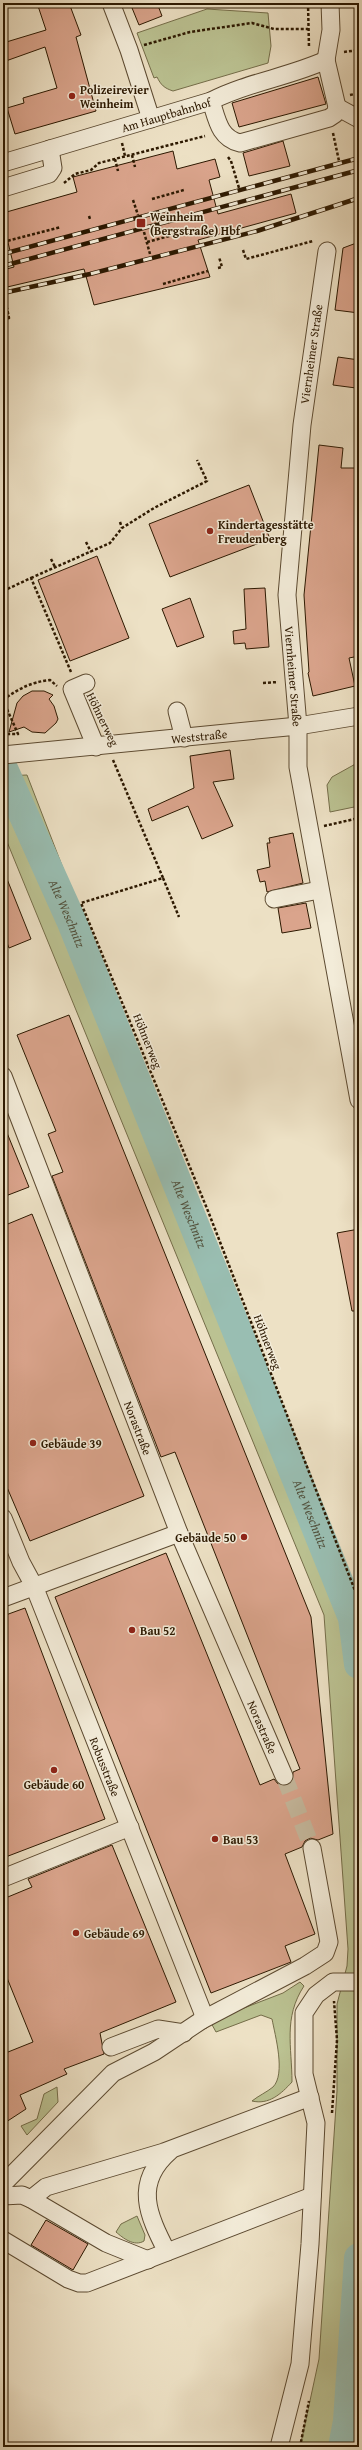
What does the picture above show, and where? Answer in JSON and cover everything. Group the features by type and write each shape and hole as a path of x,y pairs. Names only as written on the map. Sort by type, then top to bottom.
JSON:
{"street":[{"path":"111,3 129,50 151,119"},
{"path":"211,101 213,130 222,133 230,140 240,143 329,118 335,114 337,107 326,60 331,30 330,3"},
{"name":"Am Hauptbahnhof","path":"3,163 211,101 228,92 304,70 326,60"},
{"path":"337,107 359,119"},
{"path":"3,188 49,174 53,168 50,150"},
{"name":"Viernheimer Straße","path":"327,251 302,425 287,595 298,726 298,767 319,890 355,1057 359,1100"},
{"path":"79,686 101,746"},
{"path":"177,711 184,738"},
{"name":"Weststraße","path":"10,755 298,726 359,716"},
{"path":"274,899 319,890"},
{"name":"Norastraße","path":"3,1076 179,1533 284,1776"},
{"name":"Robusstraße","path":"3,1518 21,1562 34,1586 130,1827 203,2018"},
{"path":"3,1598 179,1533"},
{"path":"3,1878 130,1827"},
{"path":"3,2184 113,2072 154,2052 184,2033 203,2018 305,1966 327,1950 329,1942 312,1848"},
{"path":"279,2447 300,2364 304,2335 316,2123 304,2074 304,2013 316,1994 333,1982 356,1982"},
{"path":"111,2047 158,2029 184,2033"},
{"path":"31,2199 46,2187 171,2149 310,2098"},
{"path":"167,2252 151,2216 147,2186 151,2173 159,2161 171,2149"},
{"path":"3,2196 13,2194 31,2199 106,2243 148,2260"},
{"path":"3,2240 68,2279 79,2283 87,2283 312,2196"}],"path":[{"path":"146,45 190,32 252,23 274,29 308,29 308,3"},
{"path":"357,50 359,58"},
{"path":"350,95 359,93"},
{"path":"120,138 126,152 125,156 213,130 211,140"},
{"path":"338,132 332,133 339,161"},
{"path":"132,155 135,167"},
{"path":"226,156 231,161 239,188"},
{"path":"115,159 118,172"},
{"path":"152,199 184,190"},
{"path":"133,200 138,215"},
{"path":"3,242 61,227"},
{"path":"147,242 196,229"},
{"path":"144,232 150,254"},
{"path":"243,250 246,260 313,241"},
{"path":"218,268 222,267 219,257"},
{"path":"162,284 208,271"},
{"path":"3,319 9,318 7,308"},
{"path":"3,591 110,543 122,528 154,508 206,481 197,460"},
{"path":"152,504 154,508"},
{"path":"120,522 122,528"},
{"path":"86,542 91,552"},
{"path":"51,559 55,567"},
{"name":"Höhnerweg","path":"31,578 79,686"},
{"path":"3,734 18,734 3,700 19,688 36,682 50,680 64,692 79,686"},
{"name":"Höhnerweg","path":"101,746 163,878 81,903 208,1211 359,1601"},
{"path":"308,829 359,818"},
{"path":"163,878 180,917"}],"green space":[{"path":"207,9 268,13 271,46 268,63 173,91 167,89 161,84 157,77 154,78 137,33"},
{"path":"359,762 359,806 330,812 327,785 332,777"},
{"path":"27,775 143,1075 205,1218 357,1610 359,1634 359,2447 300,2447 319,2359 337,2091 337,2004 347,1966 348,1949 324,1615 3,832 3,776"},
{"path":"300,1982 304,1986 297,1998 293,2010 290,2033 292,2082 284,2091 274,2098 258,2102 252,2101 273,2087 277,2081 279,2073 277,2044 272,2019 261,2015 216,2032 210,2021 283,1993"},
{"path":"57,2087 58,2102 27,2135 21,2126 37,2119 44,2094"},
{"path":"137,2216 145,2235 144,2241 140,2243 129,2241 116,2232 121,2224"}],"building":[{"path":"46,3 69,3 81,35 76,37 96,111 15,134 7,108 24,103 23,98 57,88 45,47 3,62 3,43 46,30 38,6"},
{"path":"130,3 157,3 162,16 139,25"},
{"path":"318,77 326,104 239,127 232,103"},
{"path":"283,141 290,166 249,176 243,153"},
{"path":"173,151 177,169 215,159 220,177 209,180 218,214 291,194 296,213 198,240 210,277 94,305 84,269 3,288 3,270 14,267 3,222 3,213 77,192 73,177"},
{"path":"359,242 359,313 335,310 343,248"},
{"path":"338,357 359,360 356,388 333,385"},
{"path":"319,445 343,448 341,468 359,468 359,656 349,658 355,686 313,696 308,673 304,595"},
{"name":"Kindertagesstätte Freudenberg","path":"249,485 270,539 170,577 149,524"},
{"path":"97,556 129,638 70,661 38,580"},
{"path":"265,588 269,647 246,649 245,643 234,644 233,631 246,629 244,589"},
{"path":"190,598 204,637 177,647 162,609"},
{"path":"32,691 44,691 53,695 49,699 54,706 58,719 56,723 45,733 32,732 24,727 9,732 17,703 23,696"},
{"path":"230,750 234,779 213,782 233,826 202,839 188,806 152,821 148,809 194,788 190,756"},
{"path":"293,833 303,883 267,892 265,881 260,882 257,870 270,867 267,843 270,843 269,838"},
{"path":"3,869 31,939 9,948 3,932"},
{"path":"306,903 311,928 282,933 278,908"},
{"path":"69,1015 311,1617 333,1834 318,1840 310,1838 305,1841 302,1847 285,1854 315,1934 285,1946 291,1962 211,1993 55,1597 166,1553 260,1785 274,1779 278,1784 288,1785 292,1782 293,1772 300,1769 175,1452 161,1457 52,1176 63,1172 48,1134 56,1131 17,1035"},
{"path":"3,1123 29,1187 3,1197"},
{"path":"32,1214 144,1496 30,1541 3,1478 3,1226"},
{"path":"359,1229 359,1311 352,1311 337,1233"},
{"name":"Gebäude 60","path":"25,1608 105,1819 3,1858 3,1616"},
{"name":"Gebäude 69","path":"112,1845 176,2002 100,2033 104,2054 64,2069 67,2074 20,2095 26,2109 3,2124 3,2054 33,2042 3,1968 3,1899 32,1887 28,1879"},
{"path":"46,2220 88,2244 73,2270 31,2245"}],"waterway":[{"name":"Alte Weschnitz","path":"3,769 71,920 353,1618 359,1664"},
{"name":"Alte Weschnitz","path":"343,2447 348,2421 359,2258"}],"tunnel":[{"path":"284,1776 312,1848"}],"railway":[{"path":"3,254 359,158"},
{"path":"3,266 359,170"},
{"path":"3,293 90,274 257,231 359,198"}],"place":[{"name":"Polizeirevier Weinheim","path":"72,96"},
{"name":"Weinheim (Bergstraße) Hbf","path":"141,223"},
{"name":"Kindertagesstätte Freudenberg","path":"210,531"},
{"name":"Gebäude 39","path":"33,1443"},
{"name":"Gebäude 50","path":"244,1537"},
{"name":"Bau 52","path":"132,1630"},
{"name":"Gebäude 60","path":"54,1770"},
{"name":"Bau 53","path":"215,1839"},
{"name":"Gebäude 69","path":"76,1933"}]}
